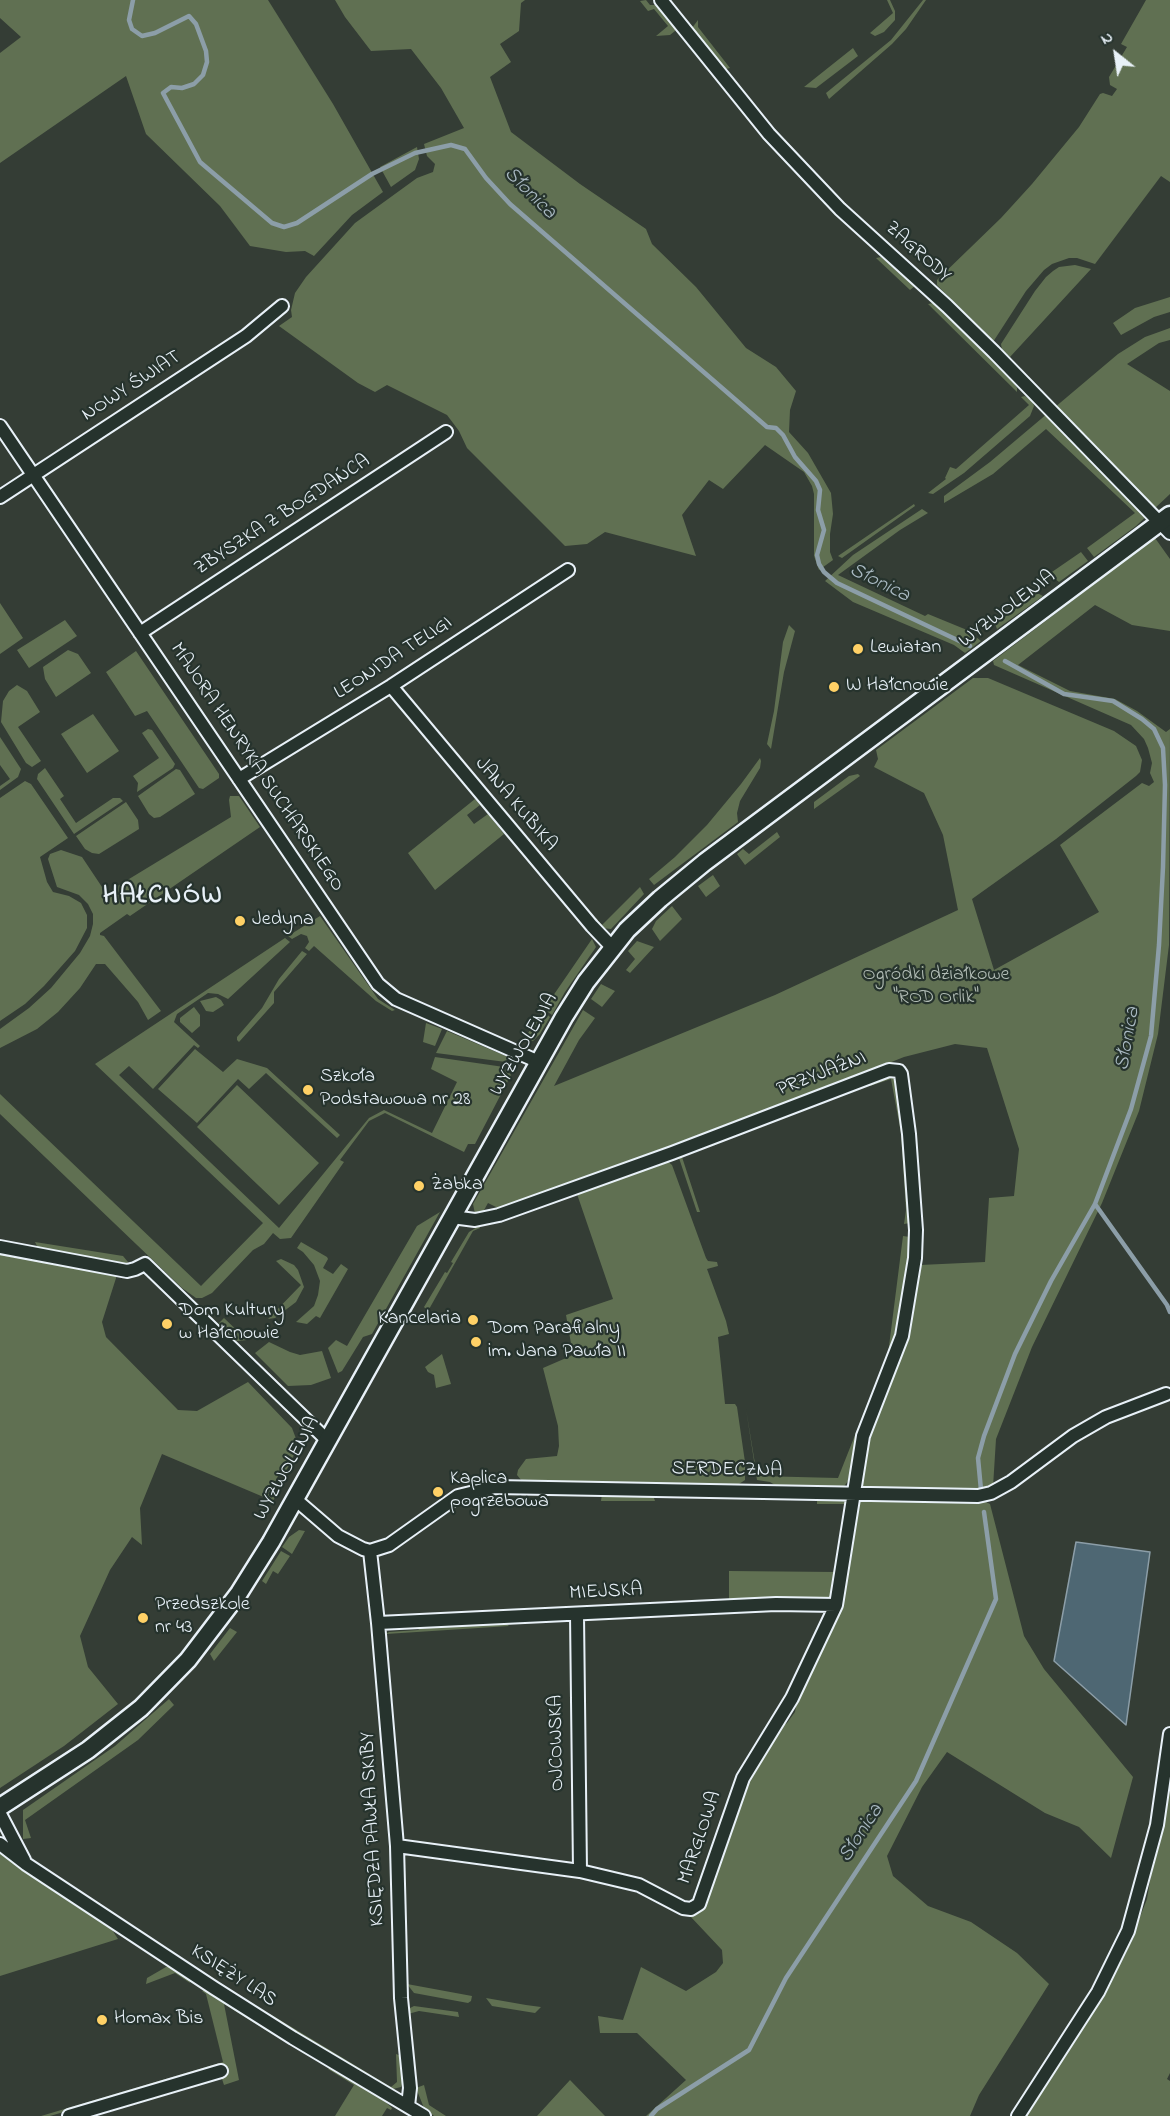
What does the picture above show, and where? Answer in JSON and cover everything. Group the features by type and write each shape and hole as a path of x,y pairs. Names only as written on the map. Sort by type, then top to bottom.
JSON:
{"street":[{"name":"ZAGRODY","path":"661,0 770,134 840,209 970,329 1167,524"},
{"name":"NOWY ŚWIAT","path":"0,497 246,336 282,306"},
{"name":"MAJORA HENRYKA SUCHARSKIEGO","path":"0,426 382,989 396,999 538,1062"},
{"name":"ZBYSZKA Z BOGDAŃCA","path":"140,633 446,432"},
{"name":"WYZWOLENIA","path":"0,1807 115,1730 166,1684 209,1635 239,1593 295,1499 538,1062 586,982 612,947 660,899 705,862 1167,524"},
{"name":"LEONIDA TELIGI","path":"240,779 391,686 568,570"},
{"name":"JANA KUBIKA","path":"391,686 612,947"},
{"name":"PRZYJAŹNI","path":"452,1218 475,1220 499,1215 672,1153 889,1070 899,1071 909,1134 915,1199 915,1258 902,1336 862,1436 854,1493"},
{"path":"0,1247 126,1271 146,1264 327,1440"},
{"name":"SERDECZNA","path":"370,1551 389,1545 458,1496 495,1487 961,1497 990,1493 1011,1482 1089,1427 1116,1413 1166,1394"},
{"path":"836,1605 854,1493"},
{"path":"295,1499 338,1536 370,1551"},
{"name":"KSIĘDZA PAWŁA SKIBY","path":"370,1551 397,1846 401,1998 410,2088 408,2106"},
{"name":"MIEJSKA","path":"378,1623 776,1604 836,1605"},
{"name":"MARGLOWA","path":"397,1846 580,1871 639,1885 683,1908 691,1909 699,1904 743,1778 792,1698 836,1605"},
{"name":"OJCOWSKA","path":"577,1614 580,1871"},
{"path":"1018,2116 1098,1992 1128,1931 1157,1825 1170,1734"},
{"name":"KSIĘŻY LAS","path":"0,1814 26,1864"},
{"name":"KSIĘŻY LAS","path":"0,1844 26,1864 293,2038 424,2116"},
{"path":"69,2116 220,2071"}],"green space":[{"path":"0,0 268,0 333,104 383,192 352,215 314,256 305,251 286,252 250,246 220,206 146,134 126,76 0,163 0,53 21,37 0,18"},
{"path":"335,0 525,0 521,3 519,31 500,44 511,62 490,77 511,132 580,184 646,229 652,244 696,287 746,348 776,367 796,391 790,410 789,432 808,453 831,493 833,514 830,552 833,560 819,570 814,556 814,494 804,472 765,445 723,489 709,480 682,515 696,556 605,532 587,544 565,546 467,448 459,431 447,415 387,385 375,392 358,383 279,326 292,317 291,310 295,293 306,277 355,223 417,178 433,172 435,164 427,156 424,144 464,128 441,88 411,49 371,51"},
{"path":"646,0 650,5 656,5 675,27 675,31 670,35 656,36 668,26 654,9 648,11 640,1"},
{"path":"887,0 890,0 895,11 895,20 884,32 875,36 870,33 893,13"},
{"path":"923,0 926,0 906,29 892,44 829,99 826,93 891,40"},
{"path":"1146,0 1170,0 1170,182 1161,176 1095,264 1069,258 1052,264 1044,270 1026,291 993,342 937,285 937,280 1001,218 1032,184 1079,127 1100,94 1112,96 1117,89 1110,85 1109,77 1127,47 1121,44"},
{"path":"698,20 698,27 730,68 726,69 692,28"},
{"path":"853,48 858,56 816,88 804,87"},
{"path":"417,147 419,159 415,170 391,187 380,167"},
{"path":"881,257 915,286 910,290 876,258"},
{"path":"1075,265 1091,269 1010,357 1002,350 1001,344 1035,291 1046,277 1059,267"},
{"path":"1170,297 1170,312 1154,317 1121,335 1113,323 1135,308"},
{"path":"928,304 938,304 1013,381 1017,392"},
{"path":"1170,328 1170,340 1159,343 1127,364 1170,391 1170,494 1136,526 1094,557 1087,548 1135,513 1046,429 993,474 944,503 944,496 990,462 1118,354 1145,337"},
{"path":"1025,396 1032,401 1034,406 1030,416 964,473 933,494 928,493 946,479 950,467 956,469 1029,405 1021,397"},
{"path":"914,504 915,506 842,558 838,556"},
{"path":"922,509 928,513 900,530 838,575 925,616 928,614 967,630 981,641 965,653 954,645 853,602 825,581 853,555"},
{"name":"Ogródki działkowe \"ROD Orlik\"","path":"1155,538 1170,559 1170,631 1132,625 1095,605 1018,665 1070,691 1115,699 1137,711 1166,732 1170,729 1169,945 1158,1034 1139,1111 1102,1203 1032,1347 996,1439 993,1487 972,1492 861,1487 864,1456 920,1265 985,1262 989,1198 1014,1196 1019,1149 987,1048 955,1044 904,1057 735,1124 500,1209 488,1203 483,1212 475,1214 473,1204 583,1010 595,1018 579,1040 554,1086 775,995 958,910 943,835 924,793 874,767 878,759 876,750 973,678 988,678 1114,731 1136,746 1142,760 1140,772 1136,776 1056,839 972,899 994,970 1099,912 1060,845 1142,783 1149,786 1154,782 1150,773 1152,763 1148,748 1144,739 1131,725 994,665 993,661"},
{"path":"1081,552 1088,561 1059,582 1049,574"},
{"path":"1037,593 1043,596 997,629 995,624"},
{"path":"0,603 23,638 0,654"},
{"path":"65,620 77,636 29,668 17,650"},
{"path":"789,625 795,631 784,672 771,749 767,744 774,711 783,642"},
{"path":"68,650 78,654 91,673 56,697 45,679 43,667"},
{"path":"136,651 219,774 219,778 203,789 199,788 147,711 135,716 106,672"},
{"path":"17,685 27,691 40,712 18,727 41,761 32,767 26,763 1,722 3,701 9,691"},
{"path":"93,714 119,751 87,773 61,734"},
{"path":"148,729 152,730 175,764 173,768 137,792 138,783 133,776 159,758 142,733"},
{"path":"0,737 21,769 18,777 0,790 0,786 10,779 0,765"},
{"path":"760,758 760,768 740,801 737,813 738,822 654,885 649,879 707,825"},
{"path":"45,768 64,796 60,799 76,823 113,798 120,798 123,801 74,834 37,779 38,774"},
{"path":"176,769 180,770 195,794 160,817 154,818 138,796"},
{"path":"858,774 860,776 814,809 814,802 849,776"},
{"path":"25,781 31,784 68,838 40,857 47,882 53,892 69,896 81,903 87,915 87,928 75,951 44,986 25,1004 0,1021 0,798"},
{"path":"230,796 239,796 260,827 130,916 127,914 100,933 161,1011 148,1020 138,1002 105,964 96,964 80,988 58,1012 37,1029 0,1048 0,1029 29,1008 51,988 80,953 90,936 93,914 88,904 79,895 57,887 48,859 50,854 61,850 82,857 106,893 231,817"},
{"path":"475,799 480,805 467,815 474,824 488,814 504,834 435,890 408,853"},
{"path":"126,802 138,820 139,829 99,854 85,849 76,836"},
{"path":"777,832 780,837 745,865 737,854 743,849 749,854"},
{"path":"713,875 720,886 706,897 698,886"},
{"path":"640,887 644,894 611,929 602,928 597,923 596,918 602,925"},
{"path":"672,906 682,919 660,941 652,929 656,921"},
{"path":"320,916 378,999 395,1010 392,1011 376,1001 314,946 309,951 305,948 309,942 307,936 301,934 292,939 288,936"},
{"path":"285,938 290,942 228,999 218,994 208,993 177,1014 174,1022 200,1046 198,1048 194,1045 153,1089 129,1066 119,1075 279,1228 369,1118 384,1110 432,1133 457,1082 431,1069 435,1057 504,1067 511,1075 475,1144 468,1144 464,1152 385,1113 369,1121 340,1160 344,1162 291,1238 280,1239 273,1233 264,1244 253,1250 212,1293 196,1298 182,1288 0,1114 0,1094 201,1286 263,1223 95,1064"},
{"path":"592,939 596,947 552,1015 544,1009"},
{"path":"637,941 654,947 630,973 626,970 635,959 628,951"},
{"path":"302,951 307,954 274,992 274,1003 239,1042 237,1037 262,1008 279,979"},
{"path":"601,984 615,991 602,1007 591,999"},
{"path":"216,997 224,1005 213,1012 206,1011 200,1001"},
{"path":"194,1007 200,1015 200,1026 192,1033 180,1022 180,1018"},
{"path":"543,1011 550,1017 540,1034 533,1041 522,1042"},
{"path":"426,1023 442,1029 435,1046 423,1042"},
{"path":"447,1031 508,1057 506,1062 436,1053"},
{"path":"195,1049 223,1072 237,1059 267,1068 340,1135 337,1138 266,1073 249,1089 238,1079 197,1123 158,1089"},
{"path":"891,1076 894,1078 903,1132 910,1223 904,1224 906,1210 901,1133 891,1079 870,1086"},
{"path":"237,1085 319,1163 279,1205 197,1127"},
{"path":"713,1143 682,1157 700,1212 697,1212 679,1156"},
{"path":"666,1160 672,1165 706,1258 708,1261 717,1262 718,1266 707,1269 729,1334 718,1337 725,1404 735,1404 737,1407 745,1462 745,1480 736,1486 522,1481 517,1475 526,1459 557,1456 558,1426 543,1368 573,1355 566,1315 613,1299 577,1194 523,1213"},
{"path":"440,1212 372,1334 363,1337 342,1371 338,1373 328,1348 336,1340 347,1346 417,1226"},
{"path":"479,1226 480,1228 473,1231 428,1311 424,1307 453,1263 451,1262 469,1232"},
{"path":"903,1236 910,1237 908,1262 899,1320 894,1342 888,1354"},
{"path":"35,1242 123,1256 128,1262 127,1264 109,1262 38,1248"},
{"path":"301,1242 327,1257 323,1268 333,1274 341,1264 348,1269 320,1318 316,1316 307,1324 296,1322 314,1306 320,1281 314,1265 297,1248"},
{"path":"0,1254 117,1275 102,1322 106,1337 178,1410 197,1411 248,1382 292,1428 298,1444 284,1475 279,1474 269,1494 275,1497 273,1501 162,1454 140,1508 142,1545 132,1537 110,1570 80,1636 88,1667 118,1704 64,1746 0,1788"},
{"path":"281,1259 294,1265 304,1287 296,1302 275,1318 268,1319 301,1285 276,1261"},
{"path":"224,1318 247,1340 234,1340 220,1326 219,1323"},
{"path":"269,1342 300,1355 322,1351 331,1378 311,1385 288,1386 255,1353"},
{"path":"442,1354 451,1384 436,1388 434,1375 425,1367"},
{"path":"882,1367 884,1369 860,1428 848,1481 842,1489 778,1487 770,1482 757,1480 746,1409 757,1476 838,1478"},
{"path":"602,1494 653,1495 655,1501 601,1501"},
{"path":"817,1496 848,1500 834,1596 830,1600 729,1601 729,1571 836,1572 846,1504 817,1504"},
{"path":"862,1498 980,1499 990,1504 1024,1636 1044,1669 1133,1777 1111,1858 1079,1827 1045,1813 947,1752 922,1787 887,1856 893,1876 928,1906 971,1922 1017,1953 1049,1984 979,2095 970,2116 646,2116 686,2080 637,2033 600,2033 598,2016 623,2020 641,1967 686,1991 716,1972 723,1963 722,1950 690,1916 702,1909 738,1798 777,1729 787,1723 795,1712 799,1688 837,1612 857,1501"},
{"path":"299,1530 305,1531 292,1554 282,1547 289,1537"},
{"path":"281,1551 290,1556 278,1574 273,1571 266,1584 262,1581"},
{"path":"504,1622 509,1626 386,1634 418,1630 423,1626"},
{"path":"230,1628 237,1632 214,1661 210,1654"},
{"path":"169,1699 174,1705 138,1740 25,1820 31,1838 23,1839 23,1810 115,1746"},
{"path":"1170,1761 1170,2073 1167,2079 1170,2081 1170,2116 1025,2116 1098,2005 1126,1953 1147,1899"},
{"path":"0,1850 109,1925 118,1939 0,1976"},
{"path":"166,1967 171,1967 188,1978 190,1983 175,1973 146,1984 147,1978"},
{"path":"407,1984 472,1996 471,2001 468,2003 414,1993"},
{"path":"207,1989 270,2030 269,2032 224,2004 239,2080 224,2085 222,2079 227,2068 225,2065 50,2116 41,2116 223,2062 206,1994 202,1991"},
{"path":"486,1998 541,2007 535,2013 492,2006"},
{"path":"414,2006 458,2012 459,2017 419,2011 408,2014 408,2009"},
{"path":"270,2014 391,2087 397,2082 396,2054 401,2056 404,2077 401,2087 389,2090 268,2016"},
{"path":"330,2068 379,2096 392,2108 391,2110 387,2108 382,2116 335,2116 354,2085 328,2069"},
{"path":"570,2080 605,2116 537,2116"},
{"path":"424,2085 429,2105 446,2116 434,2116 424,2108 416,2088"}],"water":[{"path":"1076,1542 1150,1552 1126,1725 1054,1661"}],"waterway":[{"name":"Słonica","path":"133,0 129,20 132,29 142,36 155,33 189,16 196,24 206,51 207,62 203,75 194,84 182,88 171,87 163,93 200,162 272,223 284,227 297,223 372,174 415,153 451,145 465,149 486,178 510,204 767,427 776,428 783,435 795,457 816,481 820,490 818,510 824,530 817,555 824,572 837,583 970,646"},
{"name":"Słonica","path":"981,1490 978,1458 1015,1354 1051,1281 1095,1204 1131,1109 1151,1036 1163,867 1165,785 1163,748 1154,729 1113,701 1064,694 1005,661"},
{"path":"1095,1204 1170,1312"},
{"name":"Słonica","path":"651,2116 657,2109 749,2050 786,1978 916,1781 996,1599 984,1512"}],"place":[{"name":"Lewiatan","path":"858,649"},
{"name":"W Hałcnowie","path":"834,687"},
{"name":"Jedyna","path":"240,921"},
{"name":"Szkoła Podstawowa nr 28","path":"308,1090"},
{"name":"Żabka","path":"419,1186"},
{"name":"Kancelaria","path":"473,1320"},
{"name":"Dom Kultury w Hałcnowie","path":"167,1324"},
{"name":"Dom Parafialny im. Jana Pawła II","path":"476,1342"},
{"name":"Kaplica pogrzebowa","path":"438,1492"},
{"name":"Przedszkole nr 43","path":"143,1618"},
{"name":"Homax Bis","path":"102,2020"}],"district":[{"name":"HAŁCNÓW","path":"163,898"}]}
